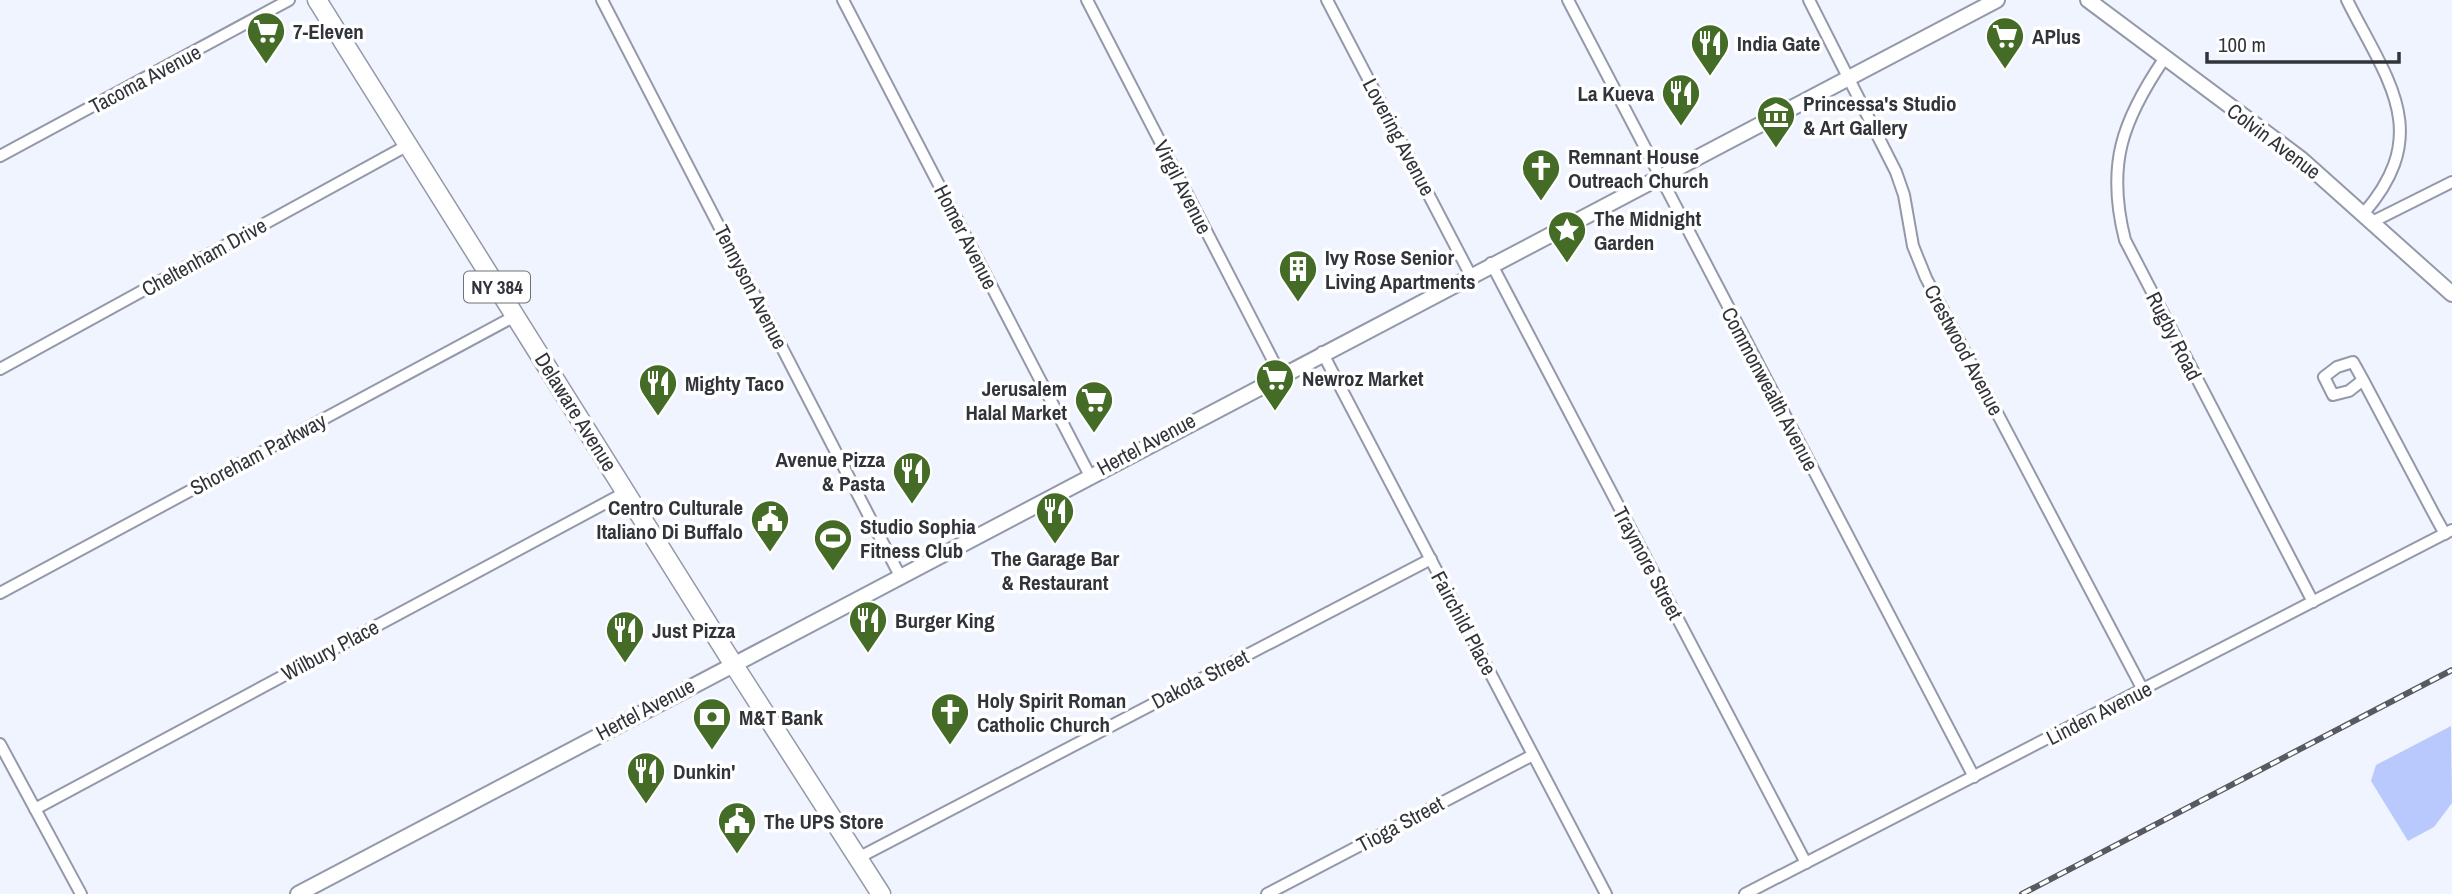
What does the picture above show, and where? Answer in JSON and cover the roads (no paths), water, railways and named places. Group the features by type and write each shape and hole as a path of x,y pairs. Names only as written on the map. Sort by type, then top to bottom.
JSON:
{"main road":[{"name":"Delaware Avenue","path":"317,0 732,662 881,894"}],"street":[{"name":"Tacoma Avenue","path":"0,156 289,0"},
{"name":"Tennyson Avenue","path":"602,0 900,574"},
{"name":"Homer Avenue","path":"843,0 1089,474"},
{"name":"Virgil Avenue","path":"1087,0 1280,374"},
{"name":"Lovering Avenue","path":"1327,0 1470,274"},
{"name":"Commonwealth Avenue","path":"1568,0 1974,777"},
{"name":"Crestwood Avenue","path":"1809,0 1902,185 1913,247 1926,278 2143,690"},
{"name":"Hertel Avenue","path":"298,894 1089,474 1997,0"},
{"name":"Colvin Avenue","path":"2088,0 2301,159 2452,294"},
{"path":"2347,0 2391,88 2401,119 2402,137 2396,159 2368,218"},
{"name":"Rugby Road","path":"2164,59 2133,110 2119,155 2117,198 2125,240 2313,602"},
{"name":"Cheltenham Drive","path":"0,369 408,145"},
{"path":"2368,218 2452,182"},
{"name":"Traymore Street","path":"1491,263 1806,863"},
{"name":"Shoreham Parkway","path":"0,593 515,316"},
{"name":"Fairchild Place","path":"1322,352 1606,894"},
{"path":"2363,380 2448,532"},
{"name":"Wilbury Place","path":"35,809 626,492"},
{"name":"Linden Avenue","path":"1745,894 2448,532"},
{"name":"Dakota Street","path":"858,858 1431,559"},
{"path":"0,744 81,894"},
{"name":"Tioga Street","path":"1267,894 1533,755"}],"railway":[{"path":"2022,894 2452,670"}],"place":[{"name":"7-Eleven","path":"266,65"},
{"name":"APlus","path":"2005,70"},
{"name":"India Gate","path":"1710,77"},
{"name":"La Kueva","path":"1681,127"},
{"name":"Princessa's Studio & Art Gallery","path":"1776,149"},
{"name":"Remnant House Outreach Church","path":"1541,202"},
{"name":"The Midnight Garden","path":"1567,264"},
{"name":"Ivy Rose Senior Living Apartments","path":"1298,303"},
{"name":"Newroz Market","path":"1275,412"},
{"name":"Mighty Taco","path":"658,417"},
{"name":"Jerusalem Halal Market","path":"1094,434"},
{"name":"Avenue Pizza & Pasta","path":"912,505"},
{"name":"The Garage Bar & Restaurant","path":"1055,545"},
{"name":"Centro Culturale Italiano Di Buffalo","path":"770,553"},
{"name":"Studio Sophia Fitness Club","path":"833,572"},
{"name":"Burger King","path":"868,654"},
{"name":"Just Pizza","path":"625,664"},
{"name":"Holy Spirit Roman Catholic Church","path":"950,746"},
{"name":"M&T Bank","path":"712,751"},
{"name":"Dunkin'","path":"646,805"},
{"name":"The UPS Store","path":"737,855"}]}
